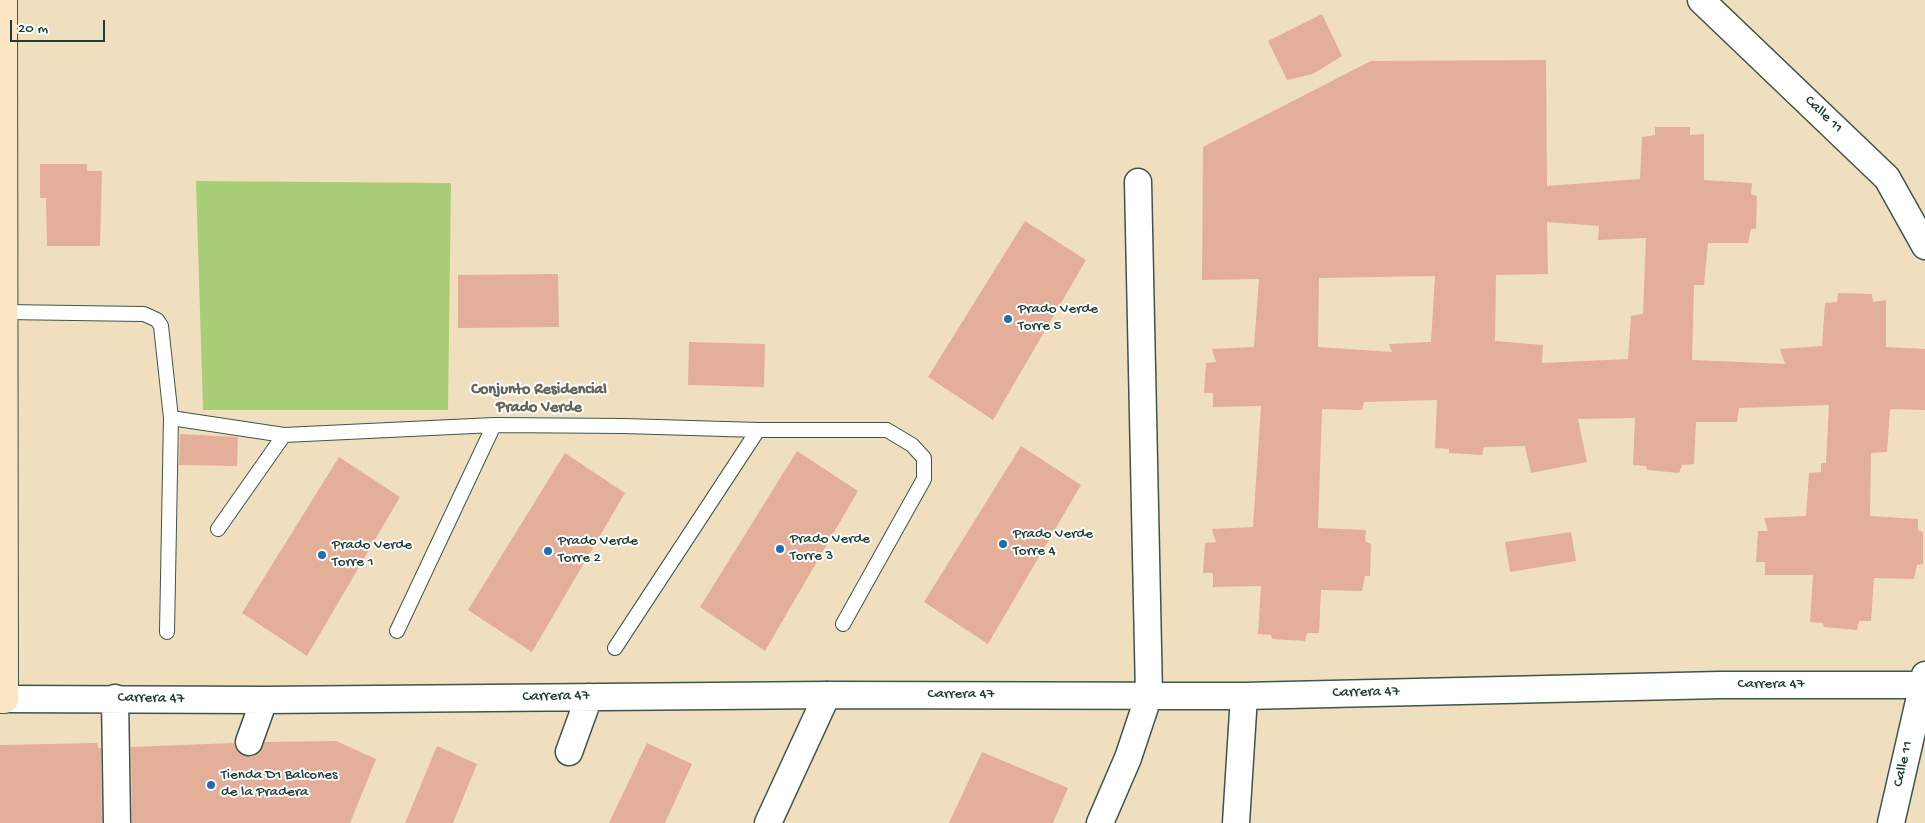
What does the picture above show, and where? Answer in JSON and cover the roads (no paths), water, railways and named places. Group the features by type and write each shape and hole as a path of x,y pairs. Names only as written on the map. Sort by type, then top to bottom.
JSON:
{"street":[{"path":"2,699 3,0"},
{"name":"Calle 11","path":"1701,0 1887,178 1925,246"},
{"path":"1100,823 1122,774 1150,695 1138,182"},
{"name":"Calle 11","path":"1891,823 1924,682"},
{"name":"Carrera 47","path":"2,699 264,700 827,694 1244,696 1924,682"},
{"path":"768,823 827,694"},
{"path":"1236,823 1244,696"},
{"path":"569,752 589,697"},
{"path":"115,698 117,823"},
{"path":"249,742 264,700"}],"lane":[{"path":"4,312 137,313 151,316 157,320 164,333 171,418 167,632"},
{"path":"171,418 284,435 494,425 758,430 887,430 912,445 924,458 924,479 843,624"},
{"path":"397,630 494,425"},
{"path":"615,648 758,430"},
{"path":"218,529 284,435"}],"place":[{"name":"Prado Verde Torre 5","path":"1008,319"},
{"name":"Prado Verde Torre 4","path":"1003,544"},
{"name":"Prado Verde Torre 3","path":"780,549"},
{"name":"Prado Verde Torre 2","path":"548,551"},
{"name":"Prado Verde Torre 1","path":"322,555"},
{"name":"Tienda D1 Balcones de la Pradera","path":"211,785"}],"district":[{"name":"Conjunto Residencial Prado Verde","path":"539,400"}]}
